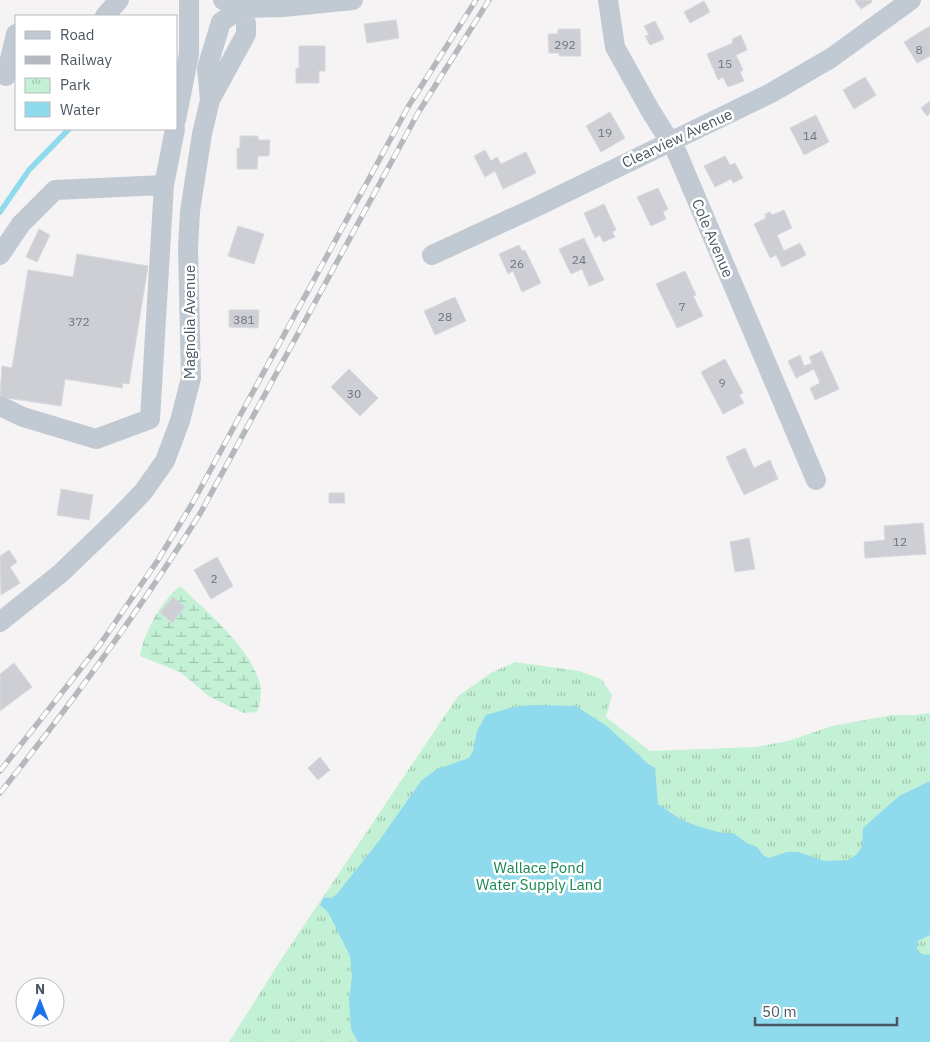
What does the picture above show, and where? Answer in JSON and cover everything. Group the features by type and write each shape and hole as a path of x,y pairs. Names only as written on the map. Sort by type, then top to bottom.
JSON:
{"street":[{"path":"106,15 119,0"},
{"path":"178,110 189,54 189,0"},
{"path":"223,0 242,8 283,7 353,0"},
{"name":"Cole Avenue","path":"608,0 615,47 668,142 677,153 816,480"},
{"name":"Clearview Avenue","path":"432,255 772,93 831,58 911,0"},
{"name":"Magnolia Avenue","path":"0,622 61,573 143,492 164,461 180,421 191,378 188,248 195,173 210,100 246,34 246,24 242,8"},
{"path":"6,76 15,38"},
{"path":"150,419 164,185 175,130"},
{"path":"0,255 21,224 55,190 164,185"},
{"path":"0,406 24,417 96,439 150,419 180,421"}],"green space":[{"path":"180,586 227,631 248,658 256,672 261,688 257,712 244,713 210,697 180,672 140,656 142,646 154,618 166,600"},
{"name":"Wallace Pond Water Supply Land","path":"515,662 579,671 601,679 612,695 606,717 650,751 756,747 788,741 832,726 892,715 930,713 930,1042 229,1042 282,958 458,696 491,673"}],"water":[{"name":"Wallace Pond Water Supply Land","path":"533,705 576,706 608,727 655,768 658,804 680,819 697,826 722,833 733,833 747,843 757,847 764,856 769,858 787,852 798,852 824,861 848,860 856,855 862,847 863,828 899,796 930,781 930,935 918,941 917,949 922,954 930,955 930,1042 358,1042 351,1029 349,1000 352,976 350,956 328,912 320,905 324,897 331,898 336,895 379,841 421,781 437,769 469,758 473,751 477,731 486,715 513,707"}],"building":[{"path":"871,0 872,2 861,9 855,1"},
{"path":"704,1 710,12 690,23 684,12"},
{"path":"396,20 399,38 367,43 364,24"},
{"path":"655,21 664,39 650,45 645,36 649,35 644,26"},
{"path":"930,26 930,56 917,63 904,42"},
{"path":"558,29 580,29 581,56 559,56 559,53 549,53 548,34 558,34"},
{"path":"741,35 747,50 736,55 743,70 740,72 744,81 728,87 723,77 718,80 707,54 733,43 732,39"},
{"path":"299,46 325,46 325,71 319,71 319,83 296,83 296,68 299,68"},
{"path":"865,77 876,95 854,109 843,90"},
{"path":"930,101 930,113 927,116 921,108"},
{"path":"610,112 625,138 601,152 586,126"},
{"path":"816,115 829,142 804,155 790,128"},
{"path":"240,136 258,136 258,140 270,140 269,156 258,156 257,169 237,169 237,148 240,148"},
{"path":"485,150 491,161 497,157 501,164 526,152 536,173 503,189 495,171 485,177 474,156"},
{"path":"725,156 730,165 735,163 743,178 733,183 731,179 715,187 704,166"},
{"path":"658,188 668,209 663,212 666,219 651,226 637,197"},
{"path":"604,204 616,230 612,232 615,237 603,242 600,235 595,238 584,213"},
{"path":"784,210 792,228 777,235 784,251 800,243 806,255 782,267 776,255 770,258 754,224 766,218 765,214 770,212 772,215"},
{"path":"238,226 264,234 254,264 228,256"},
{"path":"39,229 50,235 37,262 26,257"},
{"path":"584,238 604,280 589,286 582,269 571,274 559,249"},
{"path":"519,245 522,251 525,250 541,283 522,292 513,271 508,274 499,254"},
{"path":"77,254 148,266 129,384 123,383 122,388 65,379 61,406 0,397 2,366 12,368 28,270 73,277"},
{"path":"685,271 696,295 693,296 703,316 677,328 656,284"},
{"path":"455,297 466,321 435,335 424,311"},
{"path":"229,310 259,310 258,328 229,327"},
{"path":"822,351 839,389 815,400 810,388 820,383 814,369 796,378 788,361 800,355 804,366 812,363 809,357"},
{"path":"725,359 743,393 739,395 744,403 723,414 701,372"},
{"path":"349,369 378,398 360,416 331,387"},
{"path":"745,448 754,468 770,460 778,479 744,495 726,457"},
{"path":"61,489 93,495 89,520 57,515"},
{"path":"329,493 344,493 345,503 329,503"},
{"path":"923,523 926,554 865,558 864,542 885,540 884,526"},
{"path":"749,538 755,569 735,572 730,542"},
{"path":"9,550 17,562 10,567 20,583 1,595 0,556"},
{"path":"217,557 233,586 211,599 194,570"},
{"path":"173,597 185,607 172,623 160,612"},
{"path":"14,663 32,687 0,711 0,674"},
{"path":"320,757 330,770 318,780 308,768"}],"waterway":[{"path":"0,212 29,170 68,130"}],"railway":[{"path":"0,771 101,643 158,560 192,504 408,107 476,0"},
{"path":"0,793 105,656 201,512 418,113 489,0"}]}
